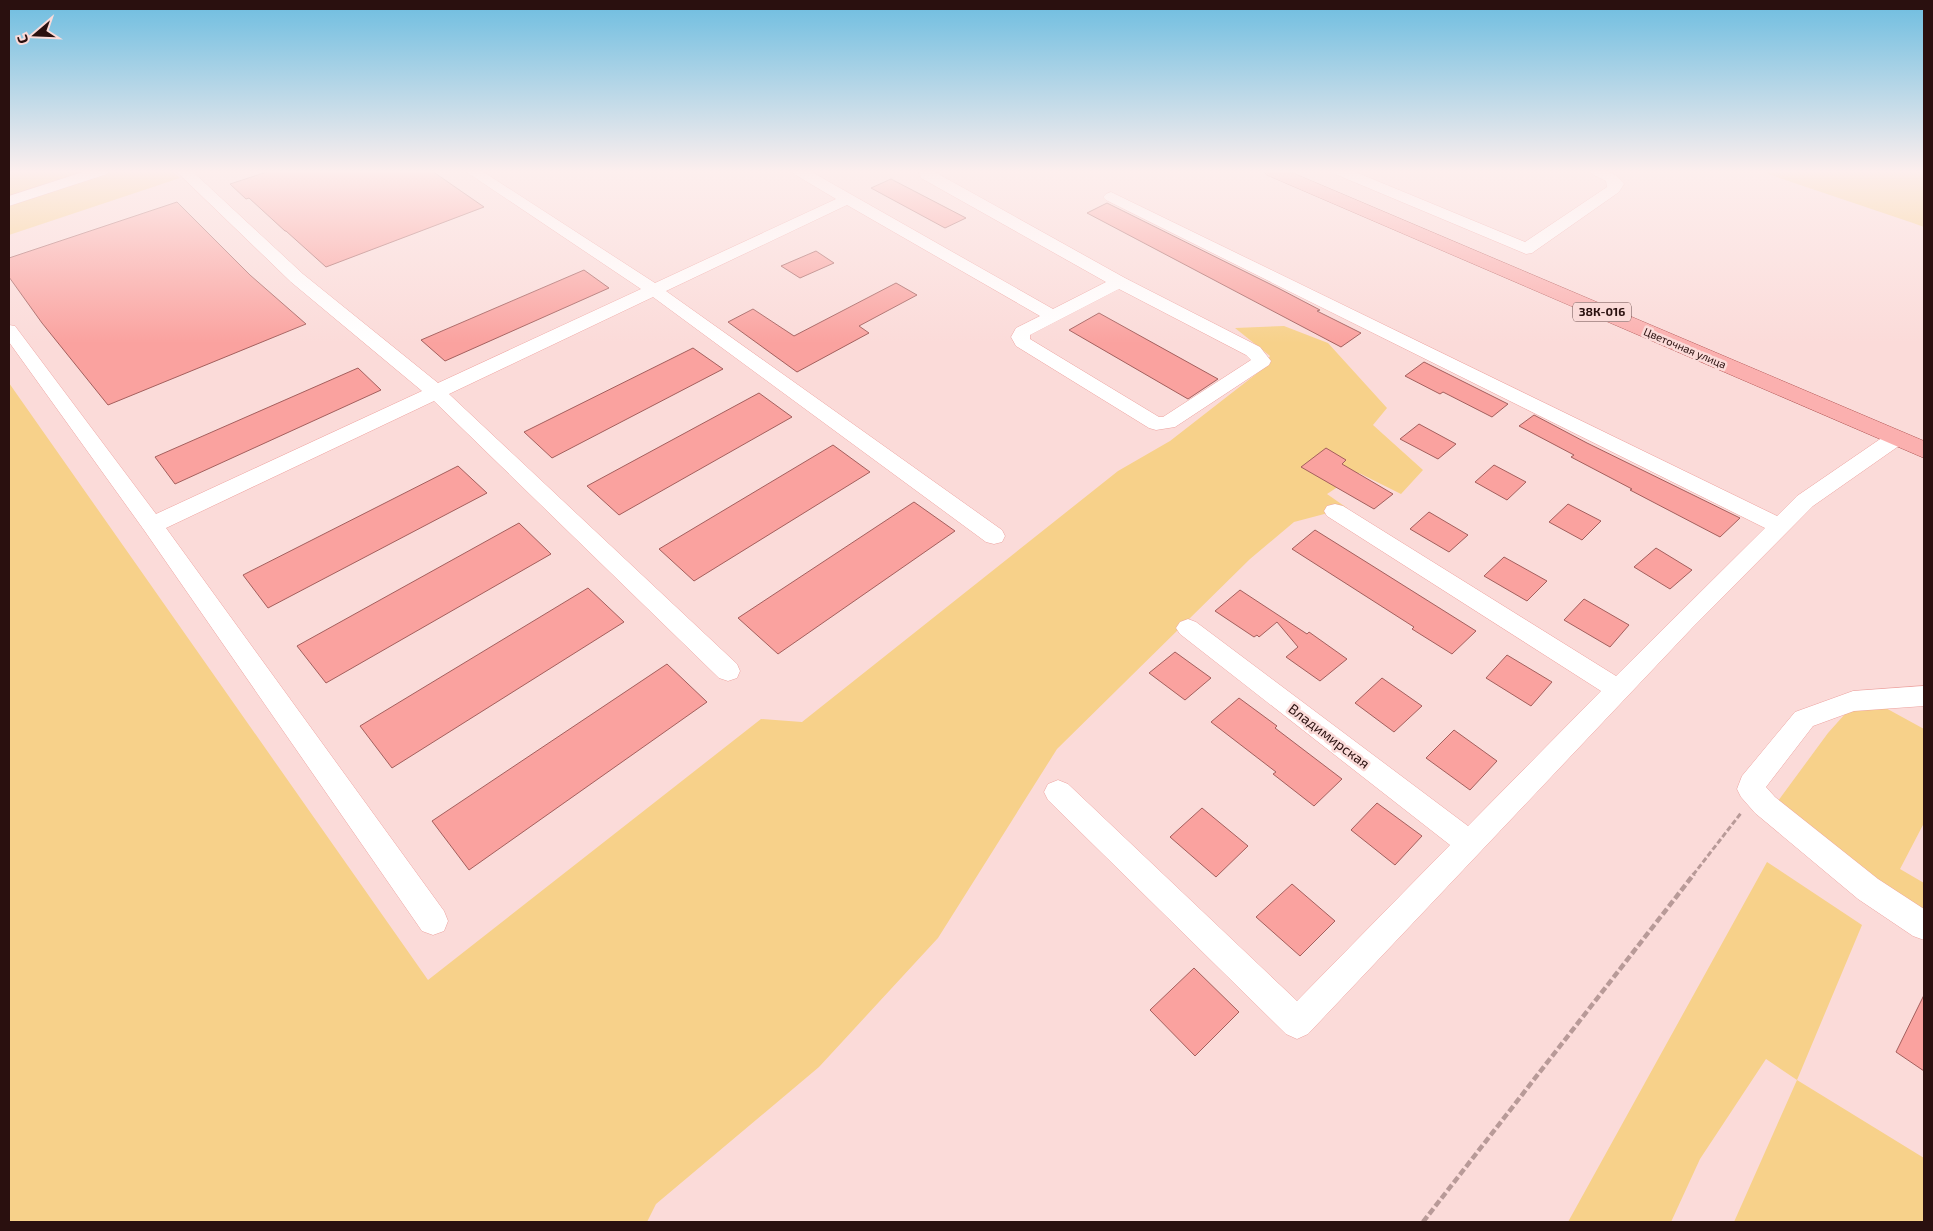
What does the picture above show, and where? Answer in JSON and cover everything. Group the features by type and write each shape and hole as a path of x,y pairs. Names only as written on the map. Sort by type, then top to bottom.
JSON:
{"main road":[{"name":"Цветочная улица","path":"1407,228 1924,450"}],"street":[{"path":"244,228 297,278 435,391 728,671"},
{"path":"560,228 654,290 994,536"},
{"path":"152,525 785,228"},
{"path":"900,228 1053,316"},
{"path":"1022,228 1118,282 1253,351 1262,361 1168,424 1156,424 1146,420 1022,342 1020,337 1022,332 1118,282"},
{"path":"1175,228 1780,526"},
{"path":"1477,228 1526,249 1556,228"},
{"path":"9,330 152,525 433,922"},
{"path":"1058,792 1298,1023 1619,690 1805,501 1896,438"},
{"path":"1335,512 1619,690"},
{"name":"Владимирская","path":"1188,628 1470,844"},
{"path":"1924,696 1853,701 1804,719 1752,784 1751,789 1765,805 1868,889 1924,926"}],"path":[{"path":"1424,1222 1755,795"}],"shaded area":[{"path":"9,228 29,228 9,235"},
{"path":"1284,326 1328,343 1387,408 1373,425 1423,470 1401,494 1359,473 1327,494 1347,508 1294,522 1250,559 1057,749 938,938 819,1067 656,1204 647,1222 9,1222 9,383 428,980 761,719 802,722 1118,471 1170,441 1260,371 1270,356 1235,328"},
{"path":"1862,695 1924,729 1924,823 1900,869 1924,883 1924,922 1836,870 1778,801 1828,733"},
{"path":"1767,862 1862,925 1797,1080 1766,1059 1700,1159 1671,1222 1568,1222"},
{"path":"1797,1080 1924,1158 1924,1222 1734,1222"}],"building":[{"path":"98,228 203,228 250,275 306,324 108,405 42,323 9,277 9,258"},
{"path":"282,228 428,228 326,267"},
{"path":"1116,228 1158,228 1278,288 1320,310 1317,311 1361,333 1341,347"},
{"path":"816,251 834,263 800,278 781,266"},
{"path":"584,270 609,288 445,361 421,340"},
{"path":"896,283 917,295 859,326 869,333 797,372 728,322 753,309 794,336"},
{"path":"1099,313 1218,379 1188,399 1069,330"},
{"path":"693,348 723,369 552,458 524,432"},
{"path":"1424,362 1508,404 1492,417 1443,392 1440,394 1405,376"},
{"path":"358,368 381,390 175,484 155,457"},
{"path":"759,393 792,417 619,515 587,486"},
{"path":"1534,415 1740,518 1720,537 1630,490 1632,489 1571,457 1574,455 1519,426"},
{"path":"1419,424 1456,444 1438,459 1400,439"},
{"path":"833,445 870,472 694,581 659,549"},
{"path":"1326,448 1346,460 1342,464 1393,494 1374,509 1301,467"},
{"path":"1494,465 1526,482 1507,500 1475,482"},
{"path":"458,466 487,493 268,608 243,575"},
{"path":"914,502 955,531 778,654 738,618"},
{"path":"1568,504 1601,521 1582,540 1549,522"},
{"path":"1429,512 1468,535 1449,552 1410,529"},
{"path":"519,523 551,554 326,683 297,646"},
{"path":"1315,530 1476,631 1452,654 1412,629 1414,627 1292,549"},
{"path":"1656,548 1692,570 1670,589 1634,567"},
{"path":"1504,557 1547,581 1527,601 1484,576"},
{"path":"588,588 624,622 392,768 360,726"},
{"path":"1240,590 1307,634 1309,632 1347,659 1320,681 1286,657 1298,647 1277,622 1259,637 1257,635 1254,637 1215,611"},
{"path":"1584,599 1629,625 1610,647 1564,620"},
{"path":"1175,652 1211,678 1185,700 1149,673"},
{"path":"1507,655 1552,682 1531,706 1486,678"},
{"path":"667,664 707,702 469,870 432,821"},
{"path":"1382,678 1422,706 1394,732 1355,703"},
{"path":"1239,698 1342,779 1314,806 1273,774 1276,772 1211,722"},
{"path":"1454,730 1497,761 1470,790 1426,758"},
{"path":"1377,803 1422,836 1395,865 1351,830"},
{"path":"1202,808 1248,846 1216,877 1170,837"},
{"path":"1292,884 1335,921 1300,956 1256,917"},
{"path":"1194,968 1239,1012 1195,1056 1150,1010"},
{"path":"1924,995 1924,1071 1896,1052"}]}
